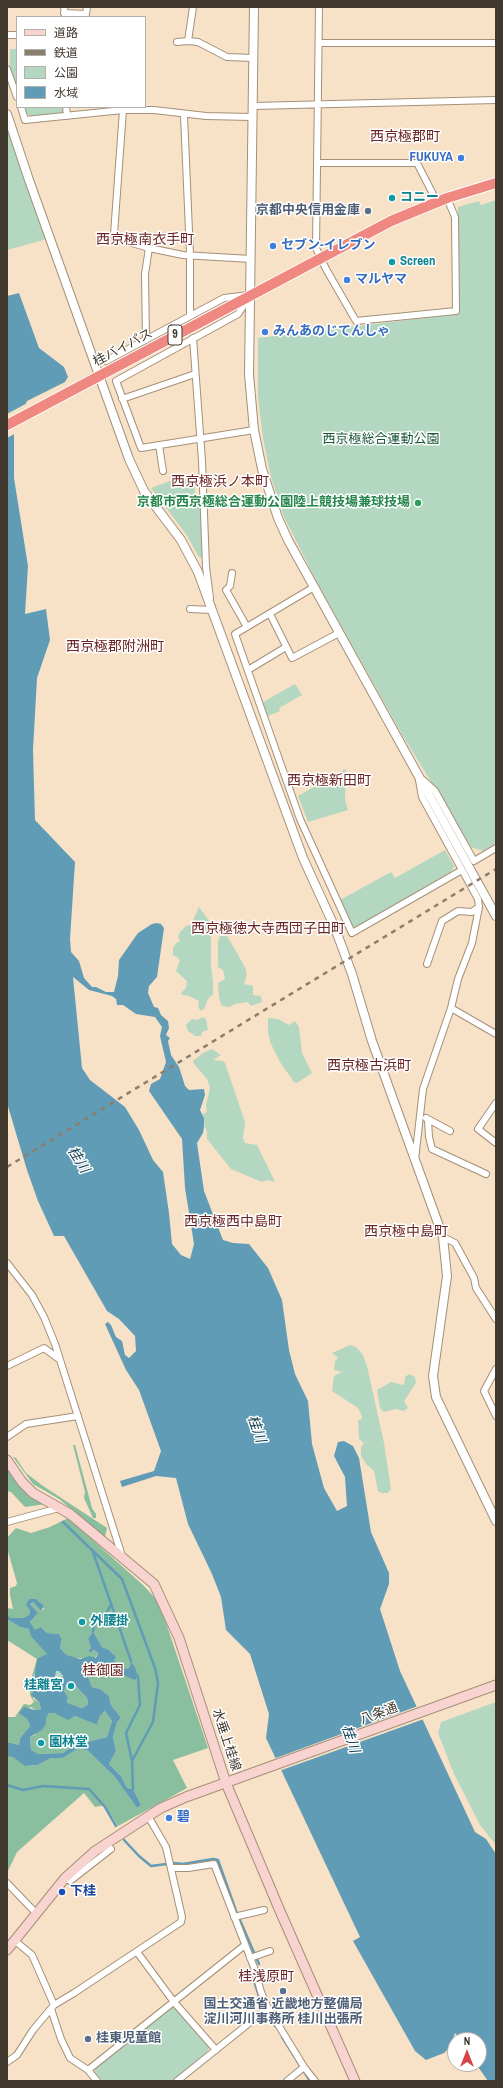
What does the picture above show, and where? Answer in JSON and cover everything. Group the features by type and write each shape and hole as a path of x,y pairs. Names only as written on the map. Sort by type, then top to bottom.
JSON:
{"highway":[{"name":"9","path":"250,295 391,221 448,198 496,183"},
{"name":"桂バイパス","path":"7,425 250,295"}],"main road":[{"name":"水垂上桂線","path":"7,1460 22,1482 33,1493 61,1507 154,1584 179,1638 230,1782 290,1933 355,2081"},
{"name":"八条通","path":"7,1950 65,1878 95,1851 148,1816 186,1797 496,1685"}],"street":[{"path":"64,12 86,14 87,7"},
{"path":"188,41 193,7"},
{"path":"254,7 249,375 254,430 262,469 278,518 314,587 496,916"},
{"path":"319,7 317,250 320,258 356,321 456,311 455,217 448,198"},
{"path":"177,42 198,42 227,57 253,58"},
{"path":"319,43 496,43"},
{"path":"7,69 16,94"},
{"path":"253,106 318,106 496,100"},
{"path":"21,108 26,120 123,110 154,110 184,115 252,117"},
{"path":"66,108 67,116"},
{"path":"123,110 114,236 119,240 149,248 190,255 251,259"},
{"path":"7,114 95,378 136,476 144,491 181,540 198,572 300,850 347,960 372,1041 443,1237 447,1276 433,1376 434,1391 445,1418 496,1521"},
{"path":"184,115 190,255 190,316"},
{"path":"317,163 417,163 437,202"},
{"path":"146,340 145,274 149,248"},
{"path":"106,361 224,298 250,295"},
{"path":"250,295 238,314 117,379 122,400 141,448 254,430"},
{"path":"193,338 200,438 206,568 212,610"},
{"path":"122,400 195,374"},
{"path":"159,445 163,471"},
{"path":"232,573 230,586 226,590 247,627"},
{"path":"314,587 235,634 300,819 352,933 462,870"},
{"path":"190,609 212,610"},
{"path":"270,614 292,658 339,633"},
{"path":"248,670 286,647"},
{"path":"415,1160 421,1116 422,1089 451,1008 458,979 472,943 479,907 478,899 422,796 419,776"},
{"path":"419,776 435,790 474,861 496,848"},
{"path":"427,964 442,921 458,911 472,912 479,907"},
{"path":"451,1008 496,1034"},
{"path":"496,1103 478,1129 496,1143"},
{"path":"421,1116 450,1131"},
{"path":"428,1120 429,1137 432,1149 486,1174"},
{"path":"443,1237 455,1243 474,1278 476,1288 496,1319"},
{"path":"7,1263 32,1295 44,1317 78,1416 112,1530 122,1557"},
{"path":"7,1366 44,1348 59,1359"},
{"path":"496,1369 484,1391 496,1416"},
{"path":"7,1437 26,1424 78,1416"},
{"path":"7,1522 61,1507"},
{"path":"7,2062 17,2056 33,2030 53,2007 181,1922 182,1918 166,1846 148,1816"},
{"path":"65,1878 70,1882 111,1849"},
{"path":"172,1868 188,1868 214,1864 268,2008 302,2068 315,2081"},
{"path":"7,1883 36,1913"},
{"path":"234,1918 264,1910"},
{"path":"14,1940 32,1955 53,2007 61,2040 70,2058 88,2070 97,2081"},
{"path":"88,2070 245,1945"},
{"path":"250,1958 270,1951"},
{"path":"137,1952 174,2002 216,2050"},
{"path":"177,2081 268,2008"},
{"path":"287,2081 302,2068"}],"green space":[{"path":"10,49 16,49 16,84 10,68"},
{"path":"24,108 64,108 65,110 61,114 34,117 27,114"},
{"path":"7,124 47,239 7,250"},
{"name":"西京極総合運動公園","path":"496,200 496,843 483,851 471,847 403,736 320,588 284,517 271,477 263,438 258,397 258,338 458,314 458,207 479,201 481,205"},
{"path":"179,478 194,479 195,495 200,495 203,558 199,557 186,534 151,488 170,481 179,482"},
{"path":"295,684 302,695 279,708 280,711 268,716 263,702"},
{"path":"346,769 345,799 348,810 308,822 298,796"},
{"path":"445,850 454,866 452,871 357,927 352,926 340,900 391,872 395,878"},
{"path":"199,907 211,924 211,965 213,982 213,994 208,999 204,1009 201,1011 198,1007 199,1001 189,996 182,995 181,993 186,988 187,981 176,971 180,960 173,955 173,948 176,943 180,941 178,937 180,932 186,926 191,925"},
{"path":"220,936 227,936 245,967 247,974 244,984 253,986 253,995 261,996 262,1002 251,1006 248,1002 235,1004 230,1007 222,1006 219,998 218,983 225,979 223,970 218,967 218,941"},
{"path":"203,1017 206,1019 208,1030 202,1032 201,1036 195,1036 188,1031 186,1025 192,1019 197,1020"},
{"path":"268,1018 278,1019 289,1025 295,1021 299,1027 302,1053 312,1073 297,1083 294,1082 280,1062 271,1044 268,1033"},
{"path":"212,1049 221,1055 213,1060 223,1061 225,1063 245,1122 243,1138 245,1143 257,1145 275,1182 267,1180 262,1182 231,1169 207,1139 207,1131 203,1114 207,1112 206,1105 210,1088 207,1079 193,1061 203,1053"},
{"path":"350,1345 356,1347 363,1355 367,1366 384,1443 391,1489 388,1493 378,1491 374,1471 367,1465 361,1456 361,1447 364,1443 359,1439 358,1420 362,1419 358,1408 332,1391 334,1376 342,1372 334,1370 335,1361 338,1358 332,1353"},
{"path":"409,1374 415,1377 416,1383 404,1401 408,1408 404,1411 395,1409 384,1412 380,1408 377,1390 391,1382 404,1385 405,1377"},
{"path":"73,1445 75,1445 96,1518 93,1518 84,1498 85,1492"},
{"path":"13,1457 16,1458 26,1473 43,1486 107,1528 105,1537 59,1499 33,1484"},
{"path":"7,1466 46,1504 25,1507 11,1492 7,1491"},
{"path":"68,1518 143,1585 159,1602 208,1748 173,1760 187,1788 118,1826 105,1805 95,1807 84,1793 17,1852 7,1873 7,1756 13,1756 26,1766 38,1765 51,1758 63,1758 77,1749 87,1750 114,1776 137,1808 141,1805 133,1789 127,1788 121,1776 109,1764 116,1751 113,1737 117,1722 121,1718 111,1705 109,1696 100,1689 92,1687 87,1674 101,1668 107,1669 112,1673 118,1673 135,1679 138,1676 132,1662 131,1667 127,1669 119,1669 119,1664 114,1660 115,1657 109,1650 102,1647 93,1631 88,1639 91,1648 88,1651 90,1653 94,1650 98,1653 95,1658 73,1658 67,1655 60,1648 62,1639 59,1634 47,1633 41,1627 35,1631 30,1622 38,1613 30,1604 33,1602 41,1611 44,1609 36,1599 29,1599 27,1605 30,1610 29,1615 23,1618 11,1618 7,1615 7,1608 13,1609 10,1588 16,1586 17,1583 7,1548 7,1538 16,1528 31,1533 50,1527"},
{"path":"7,1619 20,1627 29,1629 47,1654 36,1670 31,1683 34,1691 33,1699 39,1702 41,1709 35,1710 31,1707 20,1713 27,1719 30,1726 20,1738 19,1745 7,1742 7,1717 15,1717 24,1704 30,1705 34,1702 30,1695 30,1683 37,1659 7,1640"},
{"path":"55,1671 59,1671 63,1676 59,1687 53,1691 43,1681 45,1678 51,1679"},
{"path":"68,1682 73,1683 87,1698 88,1704 81,1708 67,1704 68,1697 64,1691"},
{"path":"496,1702 496,1845 480,1825 454,1774 438,1733 441,1722"},
{"path":"105,1711 112,1721 107,1737 74,1745 63,1753 37,1754 31,1750 30,1737 35,1735 49,1713 54,1713 68,1719 75,1716 97,1725 100,1716"},
{"path":"171,2008 176,2008 209,2048 206,2053 172,2081 100,2081 95,2075 95,2069"}],"water":[{"name":"桂川","path":"19,293 39,348 64,367 68,377 65,382 27,401 14,431 14,478 28,566 25,614 46,609 50,640 37,678 33,750 35,820 75,862 70,939 71,952 79,961 84,978 92,987 96,987 106,992 114,992 118,976 119,960 138,933 152,924 157,923 161,924 164,928 157,977 149,986 148,993 154,1007 158,1008 161,1015 168,1021 169,1028 166,1035 170,1038 168,1041 171,1055 179,1067 185,1086 189,1090 204,1089 205,1095 200,1110 204,1118 204,1127 203,1133 197,1143 204,1191 223,1240 233,1243 249,1244 268,1268 282,1300 289,1350 295,1374 308,1401 312,1444 324,1488 337,1511 347,1506 345,1477 334,1456 338,1442 344,1441 353,1446 359,1458 371,1532 389,1573 389,1584 380,1609 400,1671 475,1832 486,1839 496,1854 496,2081 488,2081 482,2072 487,2072 487,2032 447,2032 447,2050 444,2053 426,2060 415,2051 353,1941 360,1937 266,1738 269,1714 250,1654 226,1630 221,1597 212,1574 188,1524 176,1478 156,1476 122,1487 120,1481 154,1471 161,1451 139,1390 126,1370 105,1324 108,1322 111,1325 116,1337 122,1341 125,1355 129,1358 136,1351 135,1336 119,1319 107,1311 64,1236 54,1236 38,1201 27,1170 7,1103 7,296","holes":["73,977 89,990 112,996 116,999 117,1005 123,1005 136,1014 155,1017 162,1027 160,1036 166,1062 160,1079 151,1084 149,1091 182,1139 185,1188 194,1244 190,1259 181,1255 172,1244 163,1172 153,1160 139,1130 125,1107 90,1080 82,1068"]},
{"path":"29,1599 36,1599 44,1606 41,1611 33,1602 30,1604 38,1613 30,1622 35,1630 41,1627 47,1633 59,1634 62,1639 60,1648 67,1655 80,1659 90,1656 96,1658 98,1653 94,1650 90,1653 88,1651 91,1648 88,1639 93,1631 102,1647 109,1650 116,1657 114,1660 119,1664 119,1669 127,1669 130,1667 131,1661 135,1667 138,1676 135,1680 101,1668 87,1674 92,1687 100,1689 109,1696 111,1705 121,1718 117,1722 113,1737 116,1751 109,1764 121,1776 127,1788 133,1789 141,1805 137,1808 114,1776 87,1750 77,1749 63,1758 51,1758 38,1765 25,1766 13,1757 7,1756 7,1742 19,1745 20,1738 30,1726 27,1719 19,1713 24,1707 35,1710 41,1709 39,1702 31,1695 34,1691 31,1683 34,1679 37,1659 47,1654 31,1636 29,1629 20,1627 7,1619 7,1615 11,1618 23,1618 29,1615 30,1610 26,1605","holes":["56,1671 59,1671 63,1676 59,1687 53,1691 43,1681 45,1678 55,1677","68,1682 73,1683 87,1698 88,1704 81,1708 67,1703 68,1697 64,1691","105,1711 112,1721 107,1737 74,1745 63,1753 38,1754 31,1750 30,1737 42,1730 46,1724 46,1718 49,1713 54,1713 68,1720 75,1716 97,1725 100,1716"]}],"pier":[{"path":"68,381 28,403 16,433 7,438 7,414"},
{"path":"418,1706 424,1719 279,1771 273,1759"}],"waterway":[{"path":"63,1522 122,1579 155,1668 158,1683 153,1722 132,1761 133,1789"},
{"path":"93,1552 131,1661"},
{"path":"93,1631 95,1620 105,1616 111,1604"},
{"path":"132,1761 126,1733 140,1705 138,1676"},
{"path":"7,1785 23,1790 43,1786 89,1789 105,1807 116,1826"},
{"path":"124,1840 151,1866 167,1864"},
{"path":"174,1863 183,1864 213,1859 218,1860 236,1911 259,1964"},
{"path":"252,1975 262,2005"},
{"path":"269,2016 275,2026"},
{"path":"282,2037 310,2081"}],"tunnel":[{"path":"142,342 151,361"}],"railway":[{"path":"7,1167 496,869"}],"place":[{"name":"FUKUYA","path":"461,158"},
{"name":"コニー","path":"392,198"},
{"name":"京都中央信用金庫","path":"368,211"},
{"name":"セブン-イレブン","path":"273,246"},
{"name":"Screen","path":"392,262"},
{"name":"マルヤマ","path":"347,280"},
{"name":"みんあのじてんしゃ","path":"265,332"},
{"name":"京都市西京極総合運動公園陸上競技場兼球技場","path":"418,503"},
{"name":"外腰掛","path":"82,1622"},
{"name":"桂離宮","path":"71,1686"},
{"name":"園林堂","path":"41,1743"},
{"name":"碧","path":"169,1818"},
{"name":"下桂","path":"62,1892"},
{"name":"国土交通省 近畿地方整備局 淀川河川事務所 桂川出張所","path":"283,1991"},
{"name":"桂東児童館","path":"88,2039"}],"district":[{"name":"西京極郡町","path":"405,137"},
{"name":"西京極南衣手町","path":"145,240"},
{"name":"西京極浜ノ本町","path":"220,482"},
{"name":"西京極郡附洲町","path":"115,647"},
{"name":"西京極新田町","path":"329,781"},
{"name":"西京極徳大寺西団子田町","path":"268,929"},
{"name":"西京極古浜町","path":"369,1066"},
{"name":"西京極西中島町","path":"233,1222"},
{"name":"西京極中島町","path":"406,1232"},
{"name":"桂御園","path":"103,1671"},
{"name":"桂浅原町","path":"266,1977"}]}
